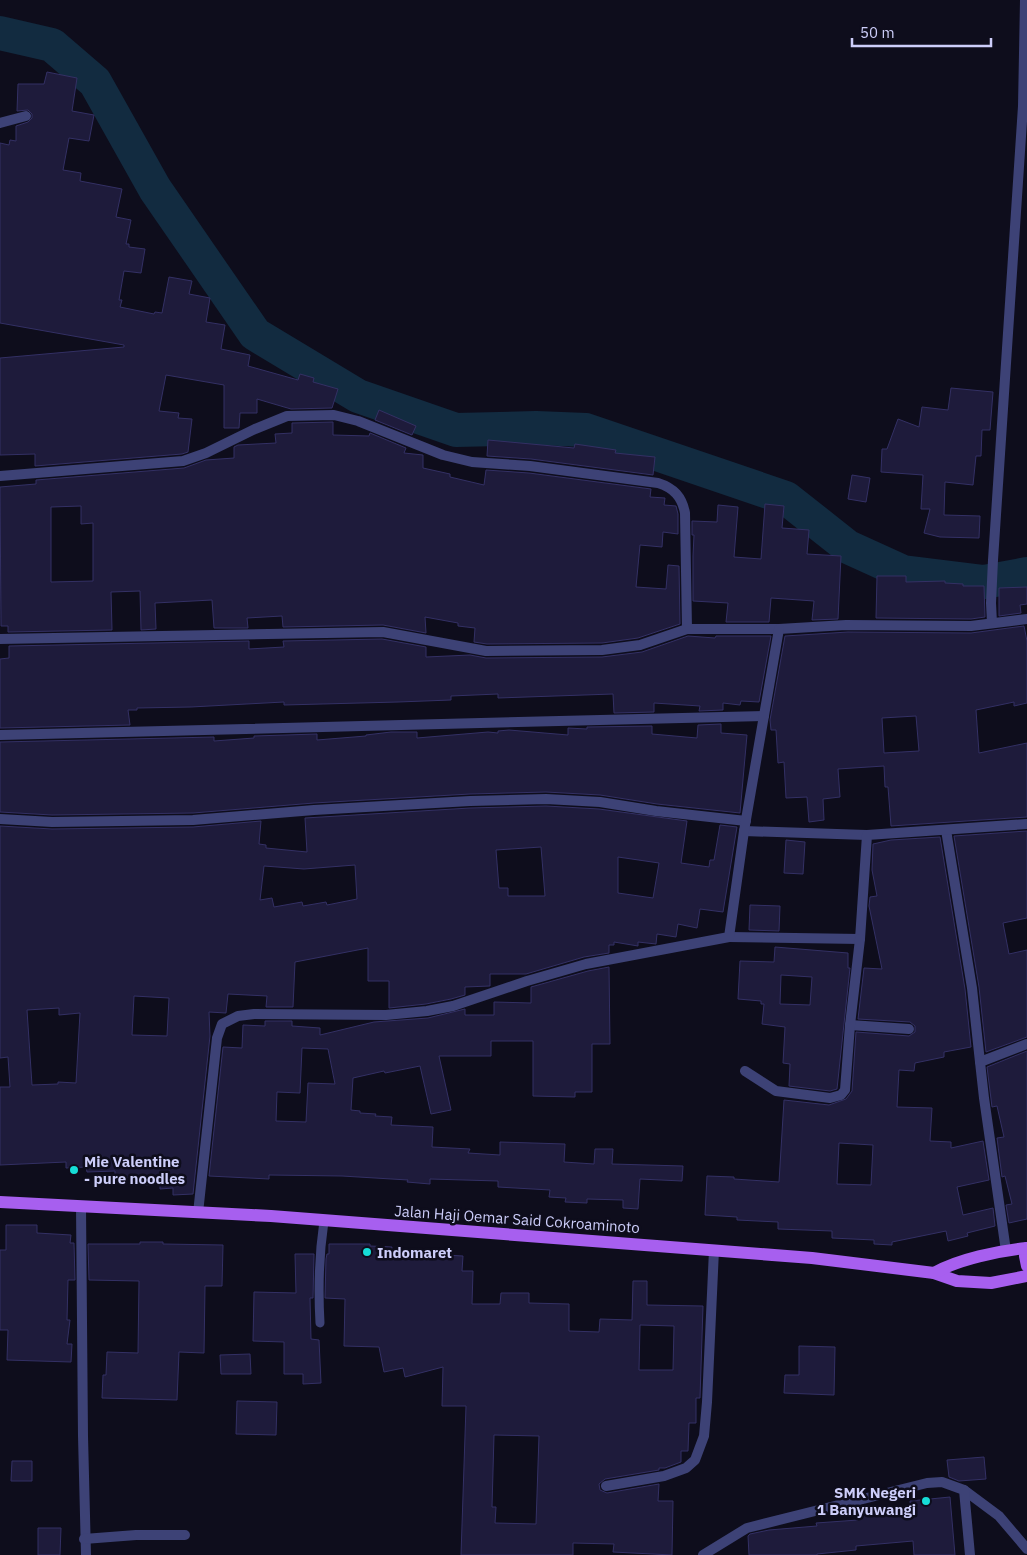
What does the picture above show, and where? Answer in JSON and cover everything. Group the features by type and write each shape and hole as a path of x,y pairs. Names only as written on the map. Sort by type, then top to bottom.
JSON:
{"main road":[{"name":"Jalan Haji Oemar Said Cokroaminoto","path":"0,1202 198,1212 812,1258 934,1273 957,1281 992,1283 1027,1276"},
{"path":"934,1273 950,1265 1006,1251 1027,1248 1025,1256 1027,1266"}],"street":[{"path":"992,623 993,560 1023,106 1025,0"},
{"path":"0,122 26,116"},
{"path":"0,476 183,461 206,453 287,416 334,415 358,421 443,455 472,462 569,470 658,483 669,486 683,502 685,513 687,628"},
{"path":"0,639 383,632 486,651 602,650 640,645 687,628 779,629 846,625 971,626 1027,619"},
{"path":"729,937 745,826 779,629"},
{"path":"0,735 764,716"},
{"path":"0,820 52,822 193,820 314,810 470,801 546,799 600,802 745,826 867,834 1027,824"},
{"path":"946,830 972,988 984,1098 1006,1251"},
{"path":"745,1071 776,1091 830,1098 841,1095 845,1090 860,939 867,834"},
{"path":"198,1212 216,1038 219,1028 230,1019 254,1014 386,1015 428,1011 453,1006 527,980 586,964 729,937 860,939"},
{"path":"850,1025 909,1029"},
{"path":"980,1062 1027,1044"},
{"path":"81,1206 84,1539 86,1555"},
{"path":"606,1486 664,1476 686,1468 695,1460 704,1436 708,1402 714,1250"},
{"path":"703,1555 747,1528 927,1483 942,1482 964,1490 999,1516 1027,1549"},
{"path":"964,1490 970,1555"},
{"path":"84,1539 136,1535 185,1535"}],"lane":[{"path":"320,1322 318,1296 319,1256 324,1221"}],"building":[{"path":"47,72 77,78 72,111 94,115 89,141 69,138 63,170 81,173 80,181 122,189 116,217 131,220 126,244 129,244 129,247 145,249 141,273 124,271 119,300 122,300 120,307 154,314 155,312 162,313 169,277 192,281 189,294 210,298 206,322 225,325 221,349 250,355 248,366 298,380 300,374 314,378 313,382 338,389 332,408 291,409 257,399 257,413 240,413 239,428 224,428 224,385 166,375 159,411 179,413 178,418 192,419 188,452 35,466 35,454 0,455 0,358 124,347 124,345 0,323 0,143 9,145 10,140 16,141 16,126 28,122 32,118 32,114 28,110 17,111 18,84 44,84"},
{"path":"951,388 993,392 990,430 982,430 981,456 976,456 973,485 945,482 944,515 980,516 979,538 940,537 924,533 930,509 921,509 923,475 881,472 882,449 887,449 898,419 919,427 922,407 948,410"},
{"path":"379,410 416,426 412,435 375,420"},
{"path":"333,422 333,435 369,436 370,433 406,448 404,453 423,455 423,468 484,485 486,470 529,473 651,489 650,497 665,498 664,505 676,506 678,534 663,532 662,547 640,545 636,587 666,589 668,565 679,566 680,624 638,638 602,643 487,644 474,642 475,628 458,626 458,623 425,617 426,633 383,625 283,627 282,616 247,618 248,628 214,628 212,600 155,603 156,629 141,630 140,591 111,592 112,630 8,632 8,626 1,626 0,487 36,484 36,480 184,468 206,460 234,458 234,447 238,445 276,443 275,434 292,433 292,423","holes":["81,506 81,524 93,523 93,581 51,582 51,507"]},
{"path":"488,440 574,448 575,444 616,450 615,453 655,457 653,475 531,459 487,456"},
{"path":"852,475 870,478 866,502 848,499"},
{"path":"765,504 784,506 782,528 809,530 807,554 841,556 838,619 812,620 814,601 771,598 769,622 726,622 728,603 693,601 694,535 692,535 692,521 717,522 718,505 738,507 734,557 761,559"},
{"path":"877,576 906,576 906,582 945,581 945,583 963,584 963,586 984,586 985,617 971,619 876,618"},
{"path":"1027,587 1027,604 1020,605 1021,613 999,616 999,588"},
{"path":"1024,626 1027,641 1027,703 1014,706 1014,702 976,710 979,753 1027,743 1027,817 891,826 888,787 885,787 884,766 838,769 840,797 823,799 824,820 809,822 807,797 786,798 784,762 778,763 776,730 771,730 770,720 785,636 848,632 971,633","holes":["916,716 919,751 884,753 882,718"]},
{"path":"688,636 715,638 716,636 771,636 759,702 741,701 740,705 723,703 723,710 699,711 700,706 654,703 654,712 614,713 613,694 498,698 498,694 451,696 451,700 284,705 284,702 137,708 137,710 128,710 130,725 0,728 0,659 9,658 9,646 249,641 249,649 284,647 283,641 382,639 426,647 426,657 470,655 486,658 602,657 642,652"},
{"path":"721,724 721,733 747,735 740,813 657,804 600,795 546,792 470,794 314,803 193,813 52,815 0,812 0,742 214,737 214,741 254,738 254,736 317,734 317,740 391,732 417,732 417,738 488,732 498,733 498,731 509,730 568,735 568,728 652,726 652,734 697,738 698,725"},
{"path":"546,806 599,809 687,821 681,863 709,867 710,860 714,860 720,825 737,827 723,912 700,909 697,928 678,924 676,937 657,934 656,944 638,942 638,946 614,942 614,945 609,945 609,953 584,957 526,974 490,974 490,986 465,987 465,995 426,1004 389,1008 389,981 368,981 368,948 295,962 293,1007 266,1007 267,996 228,994 226,1013 209,1012 210,1036 193,1194 173,1195 173,1188 160,1189 160,1184 143,1185 143,1177 115,1178 115,1171 87,1172 86,1167 66,1168 66,1162 0,1165 0,1087 10,1087 8,1057 0,1058 0,826 52,829 193,827 261,821 259,844 266,845 266,848 307,852 305,818 470,808","holes":["541,847 545,896 508,896 508,888 499,888 496,850","618,857 659,863 653,898 618,893","355,865 357,899 327,905 326,902 303,906 302,902 274,907 272,898 260,900 264,866 304,869","134,996 169,998 167,1036 132,1035","59,1008 59,1015 80,1013 76,1083 58,1082 58,1084 32,1085 27,1010"]},
{"path":"1027,831 1027,918 1003,923 1009,954 1027,950 1027,1037 986,1052 979,987 954,836"},
{"path":"940,837 965,989 971,1047 944,1052 944,1057 915,1063 914,1071 899,1070 897,1107 932,1108 930,1141 951,1142 951,1148 983,1141 989,1180 957,1187 963,1215 993,1208 995,1226 967,1233 968,1236 948,1241 946,1231 892,1242 892,1245 874,1244 874,1240 832,1238 832,1231 778,1229 778,1222 737,1220 737,1217 705,1215 707,1176 779,1182 784,1100 829,1105 846,1099 852,1091 856,1032 909,1036 915,1032 915,1026 910,1022 858,1019 864,968 882,969 869,906 870,897 877,896 872,870 873,844 891,840","holes":["839,1143 873,1145 871,1185 837,1184"]},
{"path":"786,840 805,842 803,874 784,873"},
{"path":"750,905 780,906 779,931 749,930"},
{"path":"775,947 848,953 848,968 850,968 837,1089 830,1091 789,1086 790,1064 783,1063 785,1027 762,1024 764,1004 761,1004 761,1001 738,999 740,961 774,962","holes":["781,975 812,977 810,1005 780,1004"]},
{"path":"609,967 610,1044 592,1044 592,1092 575,1092 575,1097 533,1096 533,1041 491,1041 491,1056 439,1056 451,1110 431,1114 420,1066 353,1078 351,1110 360,1111 360,1113 376,1114 375,1116 392,1117 391,1125 433,1127 432,1147 470,1149 468,1153 500,1155 500,1142 565,1144 564,1162 594,1164 595,1149 613,1149 612,1164 683,1166 682,1181 640,1179 638,1209 623,1208 623,1200 587,1199 587,1203 565,1202 566,1198 549,1197 550,1190 498,1187 498,1181 430,1179 430,1184 407,1182 408,1180 342,1176 269,1175 269,1179 209,1176 223,1047 242,1048 243,1025 265,1026 265,1021 292,1021 292,1026 320,1028 320,1035 374,1022 428,1018 465,1009 465,1015 494,1015 494,1002 531,1003 531,987","holes":["302,1048 328,1049 335,1084 308,1083 306,1122 276,1121 277,1092 300,1093"]},
{"path":"1027,1051 1027,1219 1009,1223 1006,1205 1012,1204 1005,1176 1002,1177 997,1138 1004,1137 997,1106 992,1107 987,1067"},
{"path":"6,1225 37,1225 37,1233 71,1235 70,1243 74,1243 75,1280 68,1280 67,1320 70,1320 67,1344 72,1344 71,1362 7,1360 8,1330 0,1330 0,1250 6,1250"},
{"path":"140,1242 223,1245 222,1286 205,1286 204,1353 179,1352 177,1400 102,1398 107,1352 138,1353 139,1281 89,1280 88,1244 140,1244"},
{"path":"329,1244 370,1244 370,1246 392,1247 391,1253 425,1254 425,1251 445,1252 445,1255 463,1256 462,1271 473,1271 472,1304 500,1304 501,1293 529,1293 529,1303 569,1304 569,1331 599,1332 600,1319 632,1320 633,1281 647,1281 647,1305 703,1306 700,1398 696,1398 696,1423 689,1423 688,1451 681,1451 681,1462 665,1468 605,1479 599,1484 600,1490 607,1493 659,1484 658,1501 673,1501 672,1555 613,1552 614,1544 573,1543 573,1555 461,1555 466,1406 442,1406 443,1367 405,1377 403,1368 384,1372 379,1347 344,1346 345,1299 325,1298 326,1259 327,1254 329,1254","holes":["640,1325 674,1326 673,1370 639,1370","494,1435 539,1436 536,1524 495,1523 496,1507 492,1507"]},
{"path":"295,1254 314,1254 313,1298 310,1298 311,1339 319,1340 321,1383 303,1384 303,1374 284,1374 284,1342 253,1341 254,1292 296,1293"},
{"path":"799,1346 835,1347 834,1395 784,1393 785,1375 799,1375"},
{"path":"250,1354 251,1374 221,1374 220,1355"},
{"path":"237,1401 277,1402 276,1435 236,1434"},
{"path":"984,1457 986,1479 959,1481 949,1477 947,1460"},
{"path":"12,1461 32,1461 32,1481 11,1481"},
{"path":"950,1497 955,1555 914,1555 913,1541 856,1546 856,1550 817,1555 749,1555 748,1536 750,1534 769,1530 817,1526 816,1523 858,1520 858,1516 911,1512 910,1501"},
{"path":"38,1528 61,1528 60,1555 38,1555"}],"waterway":[{"path":"0,33 52,45 95,82 155,189 255,334 358,396 456,430 536,428 586,430 786,498 848,547 903,572 984,582 1027,574"}],"place":[{"name":"Mie Valentine - pure noodles","path":"74,1170"},
{"name":"Indomaret","path":"367,1252"},
{"name":"SMK Negeri 1 Banyuwangi","path":"926,1501"}]}
